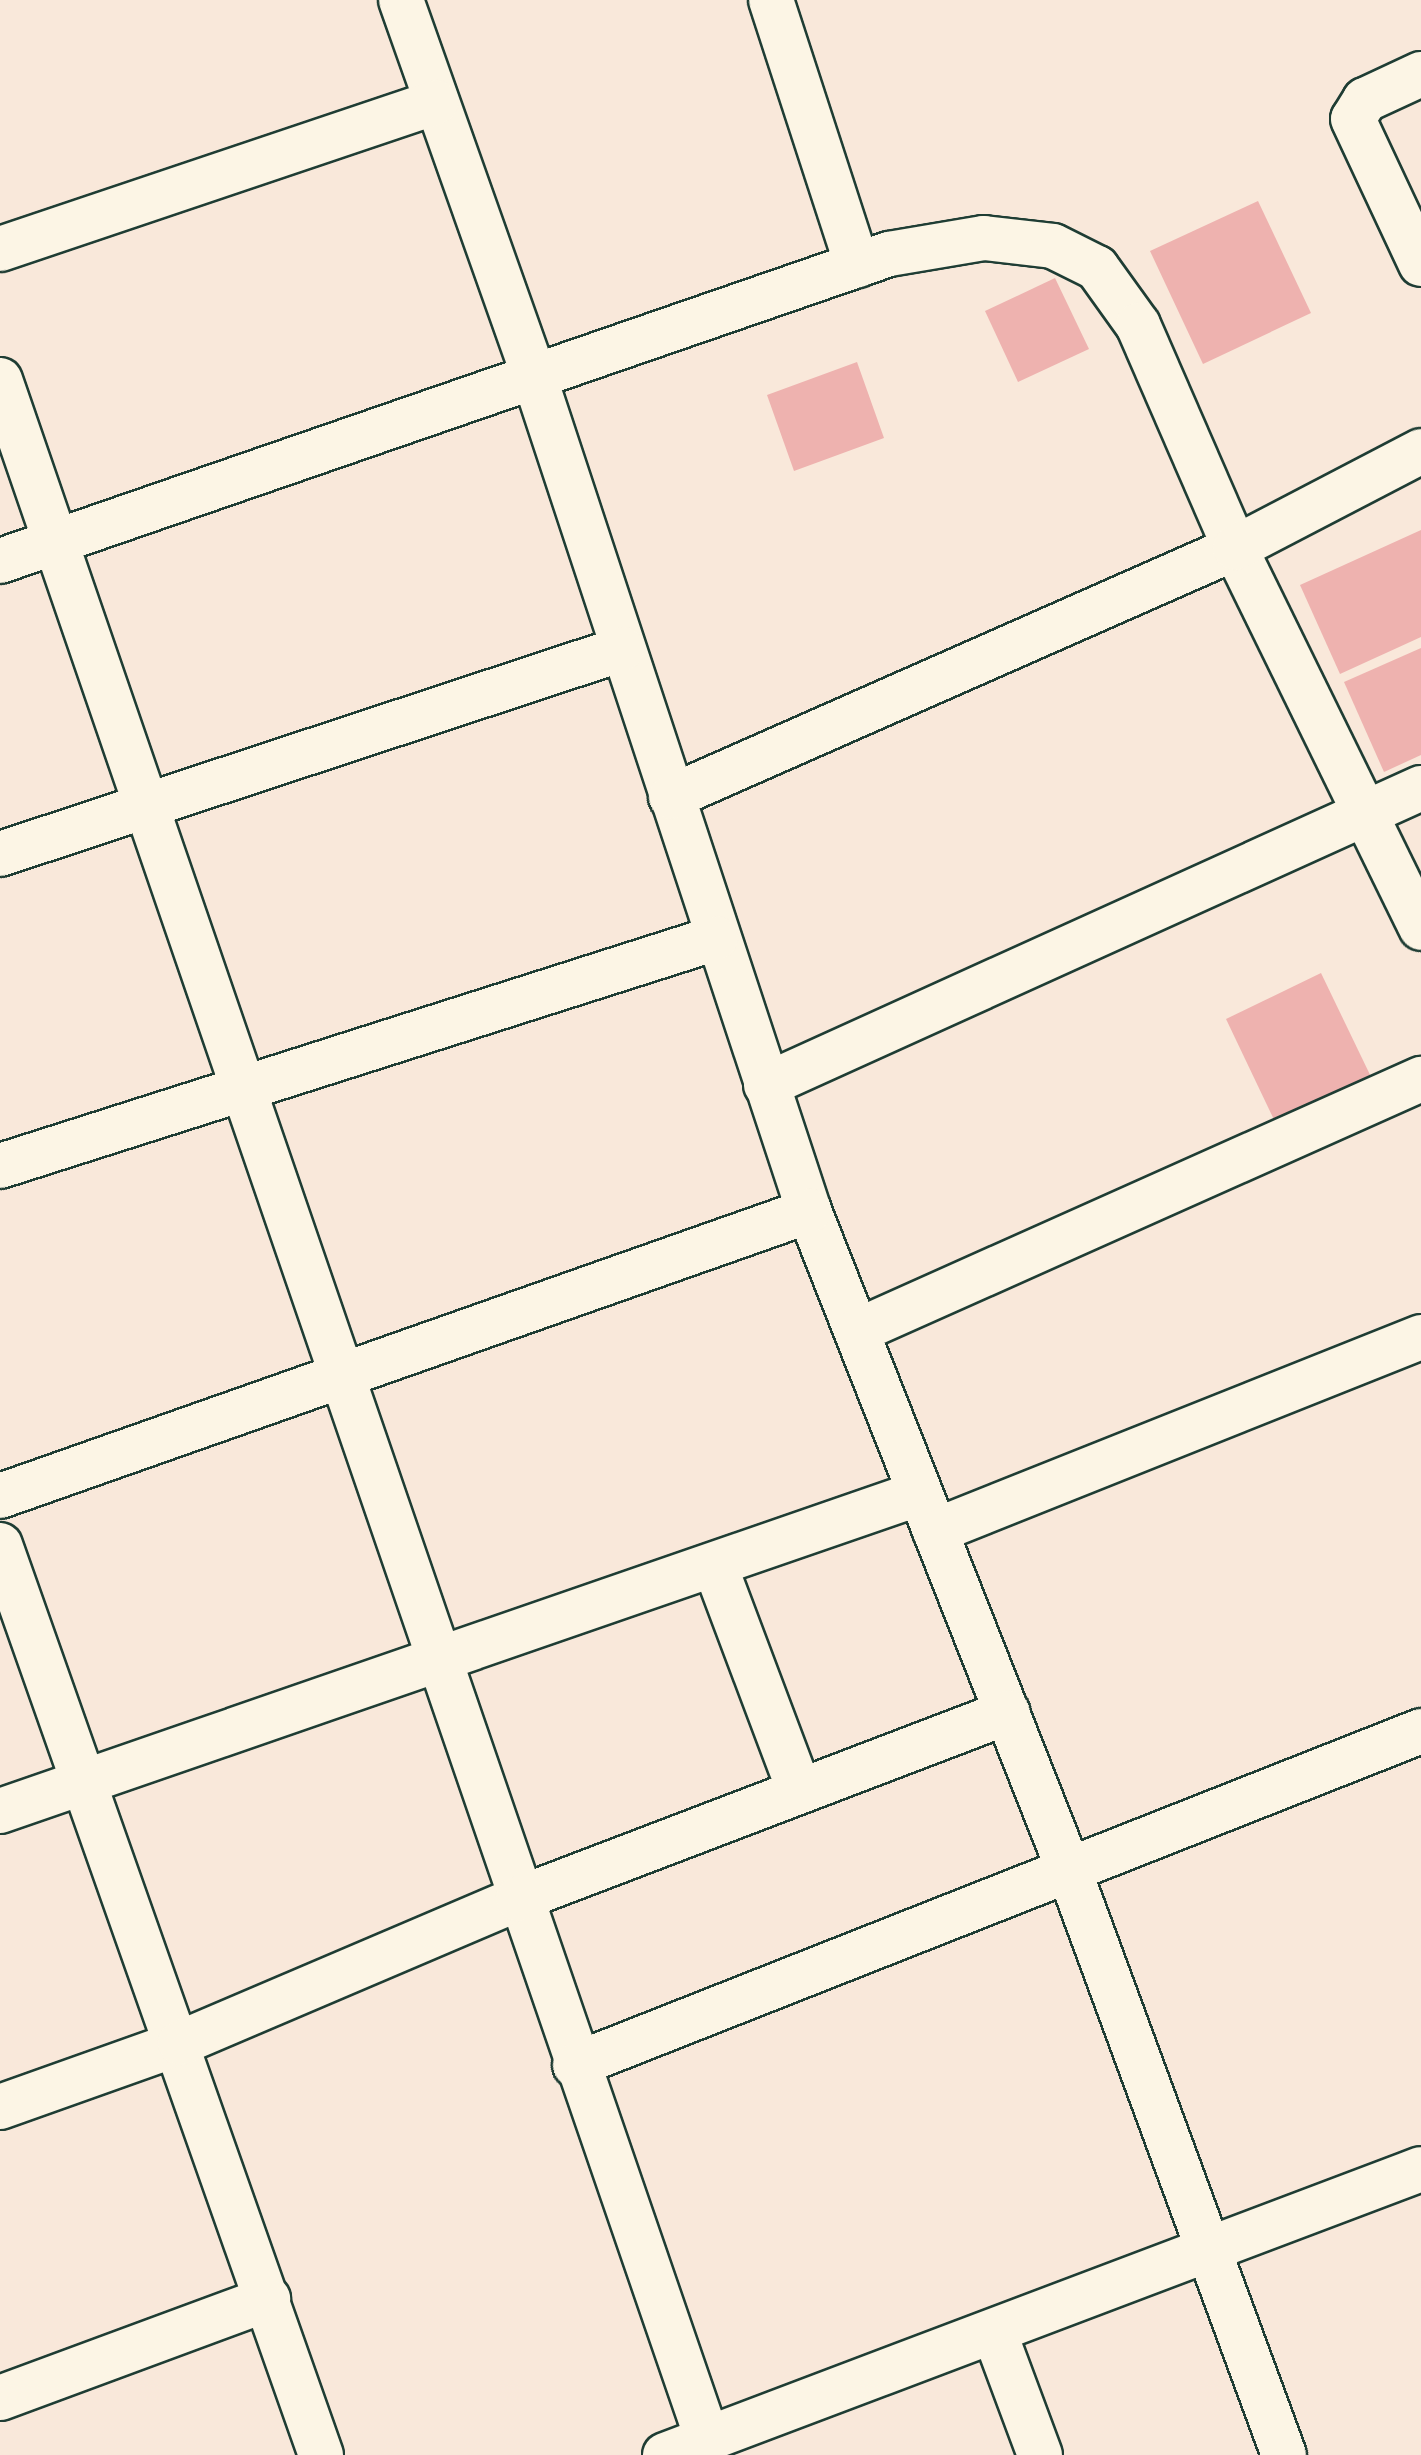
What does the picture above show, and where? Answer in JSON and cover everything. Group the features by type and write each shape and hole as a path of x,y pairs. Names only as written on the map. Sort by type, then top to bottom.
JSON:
{"street":[{"path":"401,0 534,376 716,938 809,1211 1008,1712 1214,2250 1284,2455"},
{"path":"771,0 857,265"},
{"path":"1421,74 1365,100 1353,119 1421,264"},
{"path":"0,249 436,102"},
{"path":"0,561 857,265 984,238 1053,246 1097,268 1138,325 1235,548 1421,928"},
{"path":"0,380 575,2065 707,2438"},
{"path":"671,797 1235,548 1421,451"},
{"path":"0,854 622,649"},
{"path":"766,1085 1421,788"},
{"path":"0,1166 243,1092 716,938"},
{"path":"857,1331 1421,1079"},
{"path":"0,1496 339,1374 809,1211"},
{"path":"0,1811 436,1658 715,1566 927,1512 1421,1337"},
{"path":"0,1545 83,1784 180,2043 321,2455"},
{"path":"715,1566 799,1789"},
{"path":"0,2107 180,2043 518,1899 799,1789 1008,1712"},
{"path":"575,2065 1070,1873 1421,1731"},
{"path":"665,2455 995,2334 1421,2169"},
{"path":"0,2398 268,2299"},
{"path":"995,2334 1040,2455"}],"building":[{"path":"1258,201 1311,313 1203,364 1150,251"},
{"path":"1055,278 1089,349 1018,382 985,311"},
{"path":"857,362 884,438 794,471 767,395"},
{"path":"1421,530 1421,637 1340,674 1300,585"},
{"path":"1421,648 1421,755 1384,772 1344,682"},
{"path":"1321,973 1373,1081 1278,1128 1226,1019"}]}
